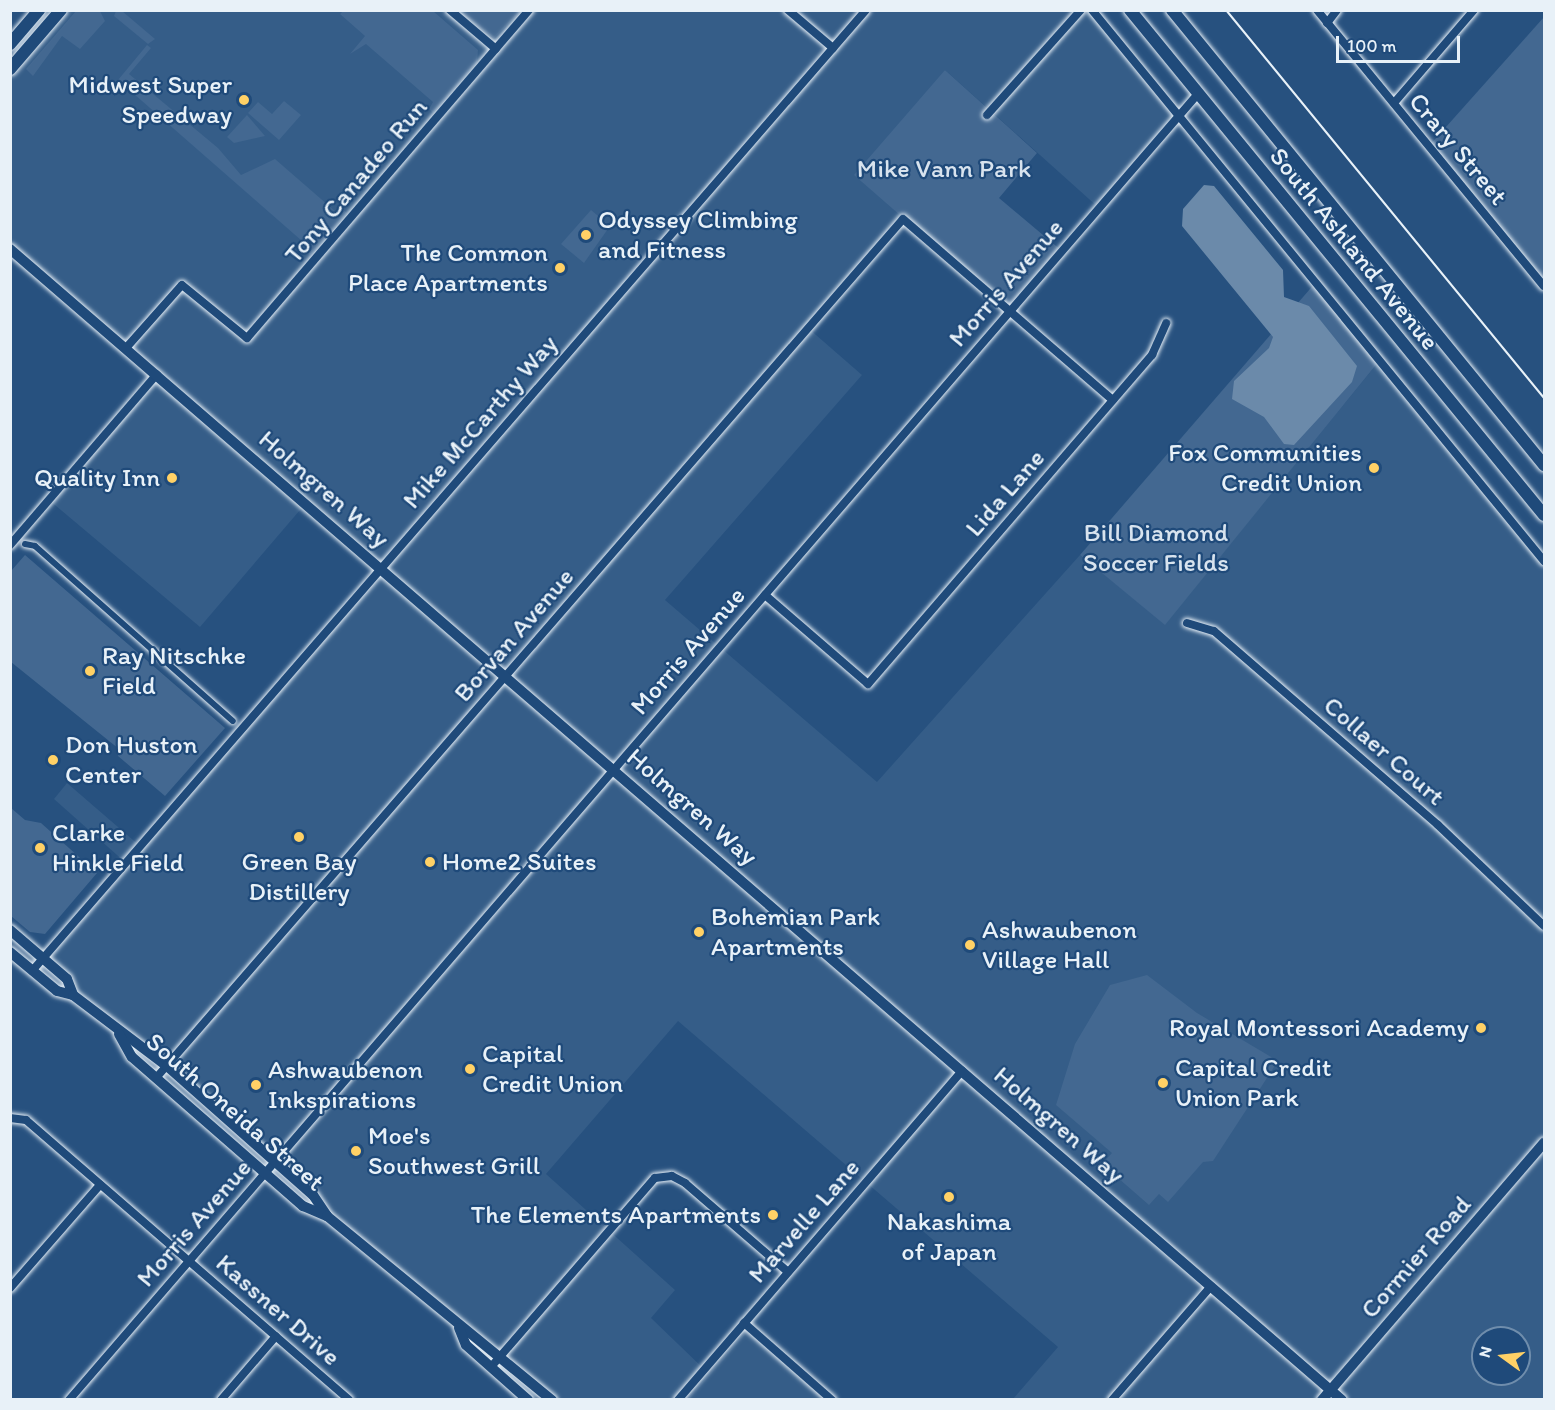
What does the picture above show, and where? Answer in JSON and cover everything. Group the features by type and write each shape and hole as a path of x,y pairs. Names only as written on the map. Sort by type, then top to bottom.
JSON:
{"main road":[{"path":"10,44 39,10"},
{"path":"10,69 61,10"},
{"name":"South Ashland Avenue","path":"1130,10 1545,515"},
{"name":"South Ashland Avenue","path":"1172,10 1545,465"}],"street":[{"path":"450,10 495,49"},
{"name":"Tony Canadeo Run","path":"126,348 182,285 247,338 529,10"},
{"path":"788,10 833,48"},
{"name":"Mike McCarthy Way","path":"32,970 866,10"},
{"path":"987,114 1081,10"},
{"path":"1092,10 1545,561"},
{"name":"Crary Street","path":"1317,10 1545,286"},
{"path":"1327,23 1337,10"},
{"path":"1394,103 1474,10"},
{"name":"Morris Avenue","path":"69,1400 1198,94"},
{"name":"Borvan Avenue","path":"156,1078 903,219 1010,311"},
{"name":"Holmgren Way","path":"10,249 1342,1400"},
{"path":"1010,311 1113,400"},
{"name":"Lida Lane","path":"765,595 868,684 1152,355 1166,323"},
{"path":"10,544 157,374"},
{"path":"26,544 35,546 233,721"},
{"name":"Collaer Court","path":"1187,622 1214,631 1438,825 1545,926"},
{"name":"South Oneida Street","path":"10,930 67,979 73,996"},
{"name":"South Oneida Street","path":"10,952 57,991 73,996 119,1034 167,1066 313,1195 327,1216 459,1329 466,1345 528,1400"},
{"name":"South Oneida Street","path":"119,1034 132,1057 303,1206 327,1216"},
{"name":"Marvelle Lane","path":"678,1400 962,1071"},
{"name":"Kassner Drive","path":"12,1117 26,1120 349,1400"},
{"name":"Cormier Road","path":"1322,1400 1545,1143"},
{"path":"491,1367 655,1178 672,1176 685,1184 788,1272"},
{"path":"10,1288 100,1185"},
{"path":"1112,1400 1211,1286"},
{"path":"744,1323 832,1400"},
{"name":"South Oneida Street","path":"459,1329 476,1333 552,1400"},
{"path":"221,1400 276,1336"}],"shaded area":[{"path":"61,11 1092,11 1179,115 1099,208 945,70 903,219 808,328 862,375 665,600 877,782 1080,555 1165,624 1380,360 1544,561 1544,1399 1013,1399 1058,1347 678,1021 546,1174 675,1290 651,1318 704,1369 678,1399 552,1399 327,1216 266,1152 73,996 67,979 43,958 126,863 54,799 67,783 140,846 381,568 306,503 200,627 49,500 157,374 11,249 11,69"},
{"path":"1204,185 1214,186 1283,270 1284,297 1309,306 1357,366 1352,382 1294,445 1284,444 1264,417 1232,399 1234,381 1269,348 1273,337 1182,226 1183,209"},
{"path":"749,1328 832,1400 687,1400"}],"green space":[{"path":"76,11 100,11 105,21 80,49 62,36 33,76 26,69"},
{"path":"116,11 122,11 155,39 148,44 114,16"},
{"path":"343,11 433,11 478,50 477,62 433,113 429,109 433,102 366,44 350,54 365,36 340,14"},
{"path":"457,11 521,11 494,38"},
{"path":"1544,17 1544,286 1429,146"},
{"path":"147,45 151,48 129,74 218,148 241,175 275,159 336,212 341,208 347,213 310,255 298,246 302,241 118,80"},
{"name":"Mike Vann Park","path":"945,70 1037,153 999,198 1062,251 1010,311 854,175"},
{"path":"284,101 301,115 279,140 248,113 258,102 272,114"},
{"path":"247,115 265,136 234,143 227,137"},
{"name":"Odyssey Climbing and Fitness","path":"591,210 610,226 584,263 561,244"},
{"name":"Bill Diamond Soccer Fields","path":"1316,282 1380,360 1165,625 1080,555"},
{"name":"Ray Nitschke Field","path":"25,555 225,728 165,796 118,756 119,749 11,662 11,571"},
{"name":"Clarke Hinkle Field","path":"11,808 25,820 41,823 97,873 45,934 30,932 11,916"},
{"name":"Capital Credit Union Park","path":"1147,975 1197,1013 1278,1061 1213,1161 1203,1162 1168,1202 1159,1194 1149,1205 1102,1164 1112,1153 1056,1105 1075,1044 1110,985"}],"railway":[{"path":"1226,10 1544,398"}],"place":[{"name":"Midwest Super Speedway","path":"244,100"},
{"name":"Odyssey Climbing and Fitness","path":"586,235"},
{"name":"The Common Place Apartments","path":"560,268"},
{"name":"Fox Communities Credit Union","path":"1374,468"},
{"name":"Quality Inn","path":"172,478"},
{"name":"Ray Nitschke Field","path":"90,671"},
{"name":"Don Huston Center","path":"53,760"},
{"name":"Green Bay Distillery","path":"299,837"},
{"name":"Clarke Hinkle Field","path":"40,848"},
{"name":"Home2 Suites","path":"430,862"},
{"name":"Bohemian Park Apartments","path":"699,932"},
{"name":"Ashwaubenon Village Hall","path":"970,945"},
{"name":"Royal Montessori Academy","path":"1481,1028"},
{"name":"Capital Credit Union","path":"470,1069"},
{"name":"Capital Credit Union Park","path":"1163,1083"},
{"name":"Ashwaubenon Inkspirations","path":"256,1085"},
{"name":"Moe's Southwest Grill","path":"356,1151"},
{"name":"Nakashima of Japan","path":"949,1197"},
{"name":"The Elements Apartments","path":"773,1215"}]}
